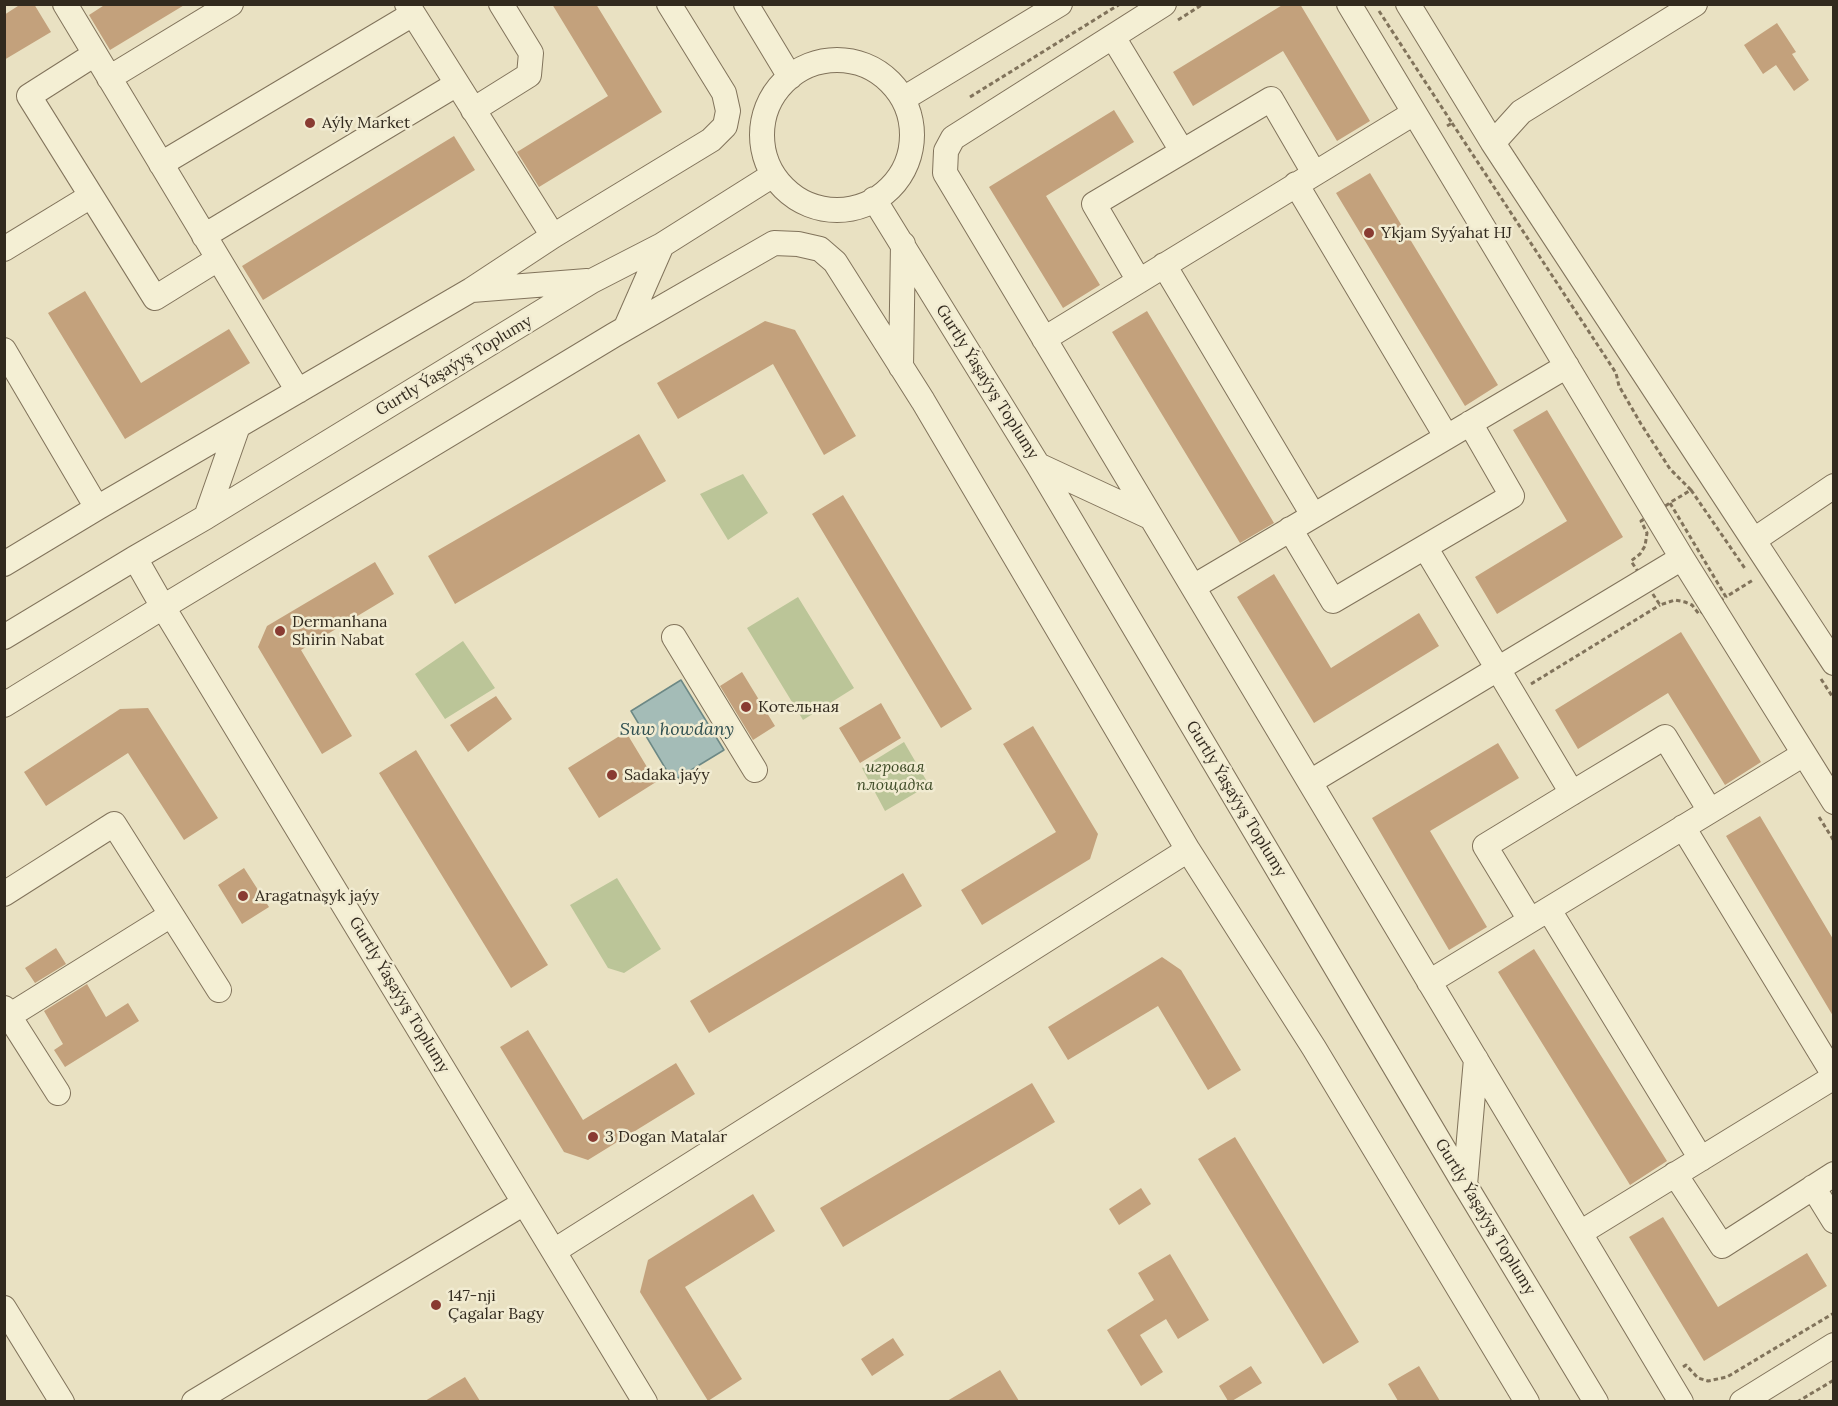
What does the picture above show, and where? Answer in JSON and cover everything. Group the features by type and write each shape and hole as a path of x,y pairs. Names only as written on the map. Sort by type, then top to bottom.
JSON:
{"street":[{"path":"65,4 298,391"},
{"path":"109,78 231,4"},
{"path":"473,110 530,75 531,53 501,4"},
{"path":"4,564 471,290 552,236 711,140 725,126 728,111 724,93 669,4"},
{"path":"746,4 790,77"},
{"path":"903,99 1060,4"},
{"path":"1164,4 953,138 946,151 945,173 1681,1401"},
{"path":"1349,4 1682,558 1833,802"},
{"path":"1408,4 1492,143 1833,663"},
{"path":"1492,143 1521,112 1695,4"},
{"path":"161,164 410,9 552,236"},
{"path":"1113,37 1182,152"},
{"path":"95,54 29,96 155,298 218,259"},
{"path":"830,60 852,61 872,68 885,76 903,99 912,127 909,158 895,184 884,195 858,208 830,211 816,208 791,196 773,175 763,150 763,123 772,97 790,77 802,68 830,60"},
{"path":"204,236 457,84"},
{"path":"1139,281 1094,204 1271,99 1305,179 1446,436"},
{"path":"1044,339 1414,113"},
{"name":"Gurtly Ýaşaýyş Toplumy","path":"4,638 592,281 662,245 773,175"},
{"path":"4,249 91,196"},
{"name":"Gurtly Ýaşaýyş Toplumy","path":"874,199 1038,465 1465,1185 1596,1401"},
{"path":"4,705 626,327 774,243 798,244 820,249 835,262 923,401 1188,850 1314,1048 1527,1401"},
{"path":"901,367 903,244"},
{"path":"626,327 662,245"},
{"path":"1164,266 1313,515"},
{"path":"471,290 592,281"},
{"path":"4,350 98,508"},
{"path":"1192,587 1567,366"},
{"path":"1290,529 1333,601 1512,496 1470,423"},
{"path":"206,517 238,426"},
{"path":"1038,465 1150,517"},
{"path":"1754,540 1833,486"},
{"path":"1425,547 1572,793"},
{"name":"Gurtly Ýaşaýyş Toplumy","path":"135,558 645,1401"},
{"path":"1310,782 1682,558"},
{"path":"674,637 755,770"},
{"path":"1701,1159 1539,915 1485,846 1665,737 1710,811"},
{"path":"1429,982 1804,754"},
{"path":"4,894 114,824 219,990"},
{"path":"1580,1233 1833,1076 1683,827"},
{"path":"554,1251 1188,850"},
{"path":"58,1093 7,1012 171,915"},
{"path":"1465,1185 1476,1059"},
{"path":"1675,1174 1722,1246 1833,1174"},
{"path":"1813,1187 1833,1221"},
{"path":"194,1401 524,1203"},
{"path":"4,1308 62,1401"},
{"path":"1742,1401 1833,1345"}],"path":[{"path":"970,97 1120,4"},
{"path":"1374,4 1616,372 1619,386 1670,469 1690,490 1670,503"},
{"path":"1440,129 1452,123"},
{"path":"1536,693 1531,684 1660,605"},
{"path":"1667,1378 1686,1365 1698,1378 1708,1381 1727,1377 1833,1312"},
{"path":"1797,1401 1833,1380"}],"green space":[{"path":"743,474 768,513 728,540 700,494"},
{"path":"798,597 854,688 803,720 747,628"},
{"path":"463,641 495,688 445,719 415,674"},
{"name":"игровая площадка","path":"904,742 929,785 885,811 862,768"},
{"path":"617,878 661,949 624,973 608,968 570,905"}],"water":[{"name":"Suw howdany","path":"681,680 724,750 673,781 631,711"}],"building":[{"path":"21,4 34,4 51,32 4,60 4,15"},
{"path":"106,4 186,4 110,50 89,15"},
{"path":"552,4 596,4 662,112 539,187 517,152 608,96"},
{"path":"1284,4 1300,4 1370,121 1337,141 1283,51 1193,106 1173,72"},
{"path":"1777,23 1796,52 1792,54 1809,80 1794,91 1776,65 1763,74 1744,45"},
{"path":"1114,110 1134,142 1046,196 1100,285 1063,308 989,187"},
{"path":"454,136 475,170 263,300 242,266"},
{"path":"1370,173 1498,385 1465,406 1336,193"},
{"path":"85,291 141,383 229,329 250,363 125,439 48,313"},
{"path":"1147,311 1274,523 1240,543 1112,332"},
{"path":"765,321 795,330 856,436 824,455 773,364 678,419 657,383"},
{"path":"1547,410 1623,537 1497,614 1475,577 1567,521 1513,430"},
{"path":"639,434 666,481 455,604 428,556"},
{"path":"843,495 972,709 941,728 812,514"},
{"path":"375,562 394,594 301,650 352,736 322,754 258,647 267,626"},
{"path":"1274,574 1331,668 1419,613 1439,646 1314,723 1237,597"},
{"path":"1681,632 1761,762 1725,785 1668,693 1578,749 1555,710"},
{"name":"Котельная","path":"742,672 775,726 753,740 720,686"},
{"path":"496,696 512,719 468,752 450,725"},
{"path":"881,703 901,738 860,763 839,728"},
{"path":"148,708 218,818 184,840 128,753 46,806 24,772 120,709"},
{"path":"1033,726 1098,834 1090,859 982,925 961,890 1056,832 1003,744"},
{"name":"Sadaka jaýy","path":"626,732 656,782 599,818 568,768"},
{"path":"1498,743 1519,778 1430,831 1487,927 1449,950 1372,818"},
{"path":"416,750 548,965 511,988 379,773"},
{"path":"1760,816 1833,939 1833,1016 1726,836"},
{"name":"Aragatnaşyk jaýy","path":"244,868 269,907 242,924 218,885"},
{"path":"903,873 922,906 709,1033 690,1001"},
{"path":"56,948 66,964 35,983 25,968"},
{"path":"1534,949 1667,1161 1630,1185 1498,972"},
{"path":"1162,957 1181,970 1241,1070 1208,1090 1158,1006 1068,1060 1048,1027"},
{"path":"87,984 106,1017 128,1003 139,1021 65,1067 54,1050 63,1044 44,1011"},
{"path":"528,1030 583,1120 676,1063 695,1094 588,1160 564,1152 500,1047"},
{"path":"1032,1083 1055,1122 843,1247 820,1208"},
{"path":"1235,1137 1359,1342 1323,1364 1198,1159"},
{"path":"1141,1188 1151,1204 1119,1225 1109,1209"},
{"path":"753,1194 775,1231 685,1287 742,1379 708,1401 640,1292 648,1260"},
{"path":"1663,1217 1718,1307 1807,1253 1827,1286 1704,1361 1629,1237"},
{"path":"1170,1254 1209,1320 1178,1339 1166,1319 1140,1335 1163,1372 1141,1386 1107,1330 1154,1300 1138,1273"},
{"path":"893,1338 904,1355 872,1376 861,1359"},
{"path":"1251,1366 1262,1383 1232,1401 1228,1401 1219,1386"},
{"path":"1419,1366 1440,1401 1398,1401 1388,1384"},
{"path":"1000,1370 1019,1401 947,1401"},
{"path":"465,1377 480,1401 425,1401"}],"place":[{"name":"Aýly Market","path":"310,123"},
{"name":"Ykjam Syýahat HJ","path":"1369,233"},
{"name":"Dermanhana Shirin Nabat","path":"280,631"},
{"name":"Котельная","path":"746,707"},
{"name":"Sadaka jaýy","path":"612,775"},
{"name":"Aragatnaşyk jaýy","path":"243,896"},
{"name":"3 Dogan Matalar","path":"593,1137"},
{"name":"147-nji Çagalar Bagy","path":"436,1305"}]}
